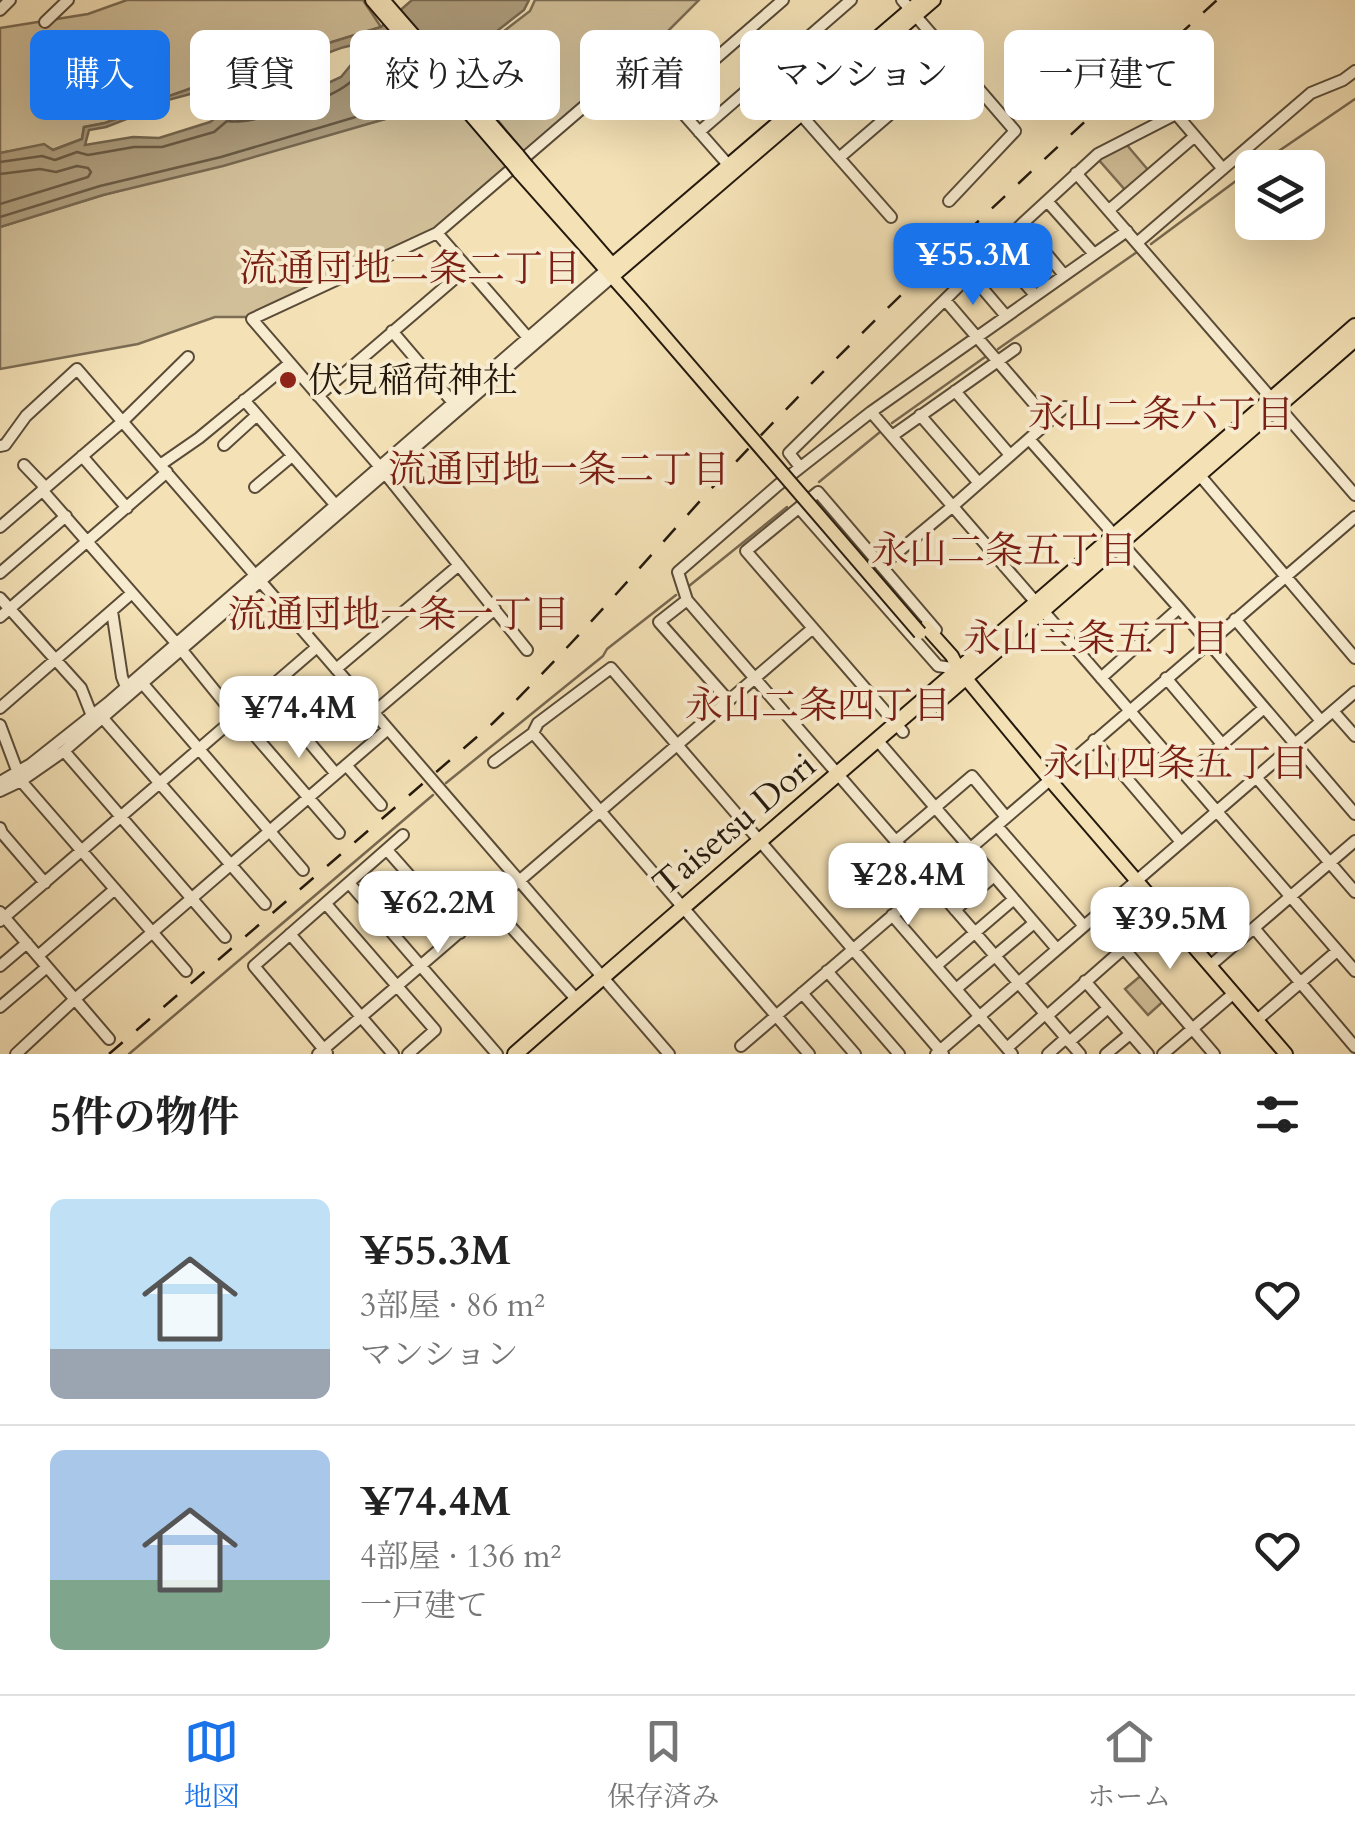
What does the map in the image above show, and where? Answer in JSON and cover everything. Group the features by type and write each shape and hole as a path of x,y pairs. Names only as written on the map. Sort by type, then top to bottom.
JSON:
{"highway":[{"name":"Taisetsu Dori","path":"529,1054 686,910 1276,403 1354,331"},
{"name":"Taisetsu Dori","path":"515,1054 576,1000 606,981"}],"main road":[{"path":"372,0 643,305 923,630 945,662 962,674 1286,1054"},
{"path":"383,0 515,159"},
{"path":"886,30 912,6 934,0"},
{"path":"612,270 789,120"}],"street":[{"path":"0,10 10,0"},
{"path":"45,22 68,0"},
{"path":"720,54 782,0"},
{"path":"699,132 851,0"},
{"path":"912,6 930,30"},
{"path":"1138,242 1311,93 1344,80 1355,71"},
{"path":"948,201 1014,130 984,96"},
{"path":"527,650 252,319 438,233 580,110"},
{"path":"800,467 789,452 1098,154 1176,114 1223,169"},
{"path":"688,120 732,169"},
{"path":"805,120 892,218"},
{"path":"839,158 883,120"},
{"path":"1109,210 1195,136"},
{"path":"1076,172 1355,495"},
{"path":"1047,200 1094,254"},
{"path":"1022,224 1064,275"},
{"path":"1080,1054 687,600 678,572 800,467 872,412 1127,231"},
{"path":"438,233 531,341"},
{"path":"996,250 1035,296"},
{"path":"318,396 467,268"},
{"path":"0,782 19,777 64,751 126,687 179,646 612,270"},
{"path":"970,275 1006,316"},
{"path":"945,300 1049,421"},
{"path":"392,331 456,406"},
{"path":"892,436 1015,349"},
{"path":"0,527 122,422 188,357"},
{"path":"0,618 128,508 163,469 290,362"},
{"path":"0,446 77,369 669,1054"},
{"path":"955,391 1010,454"},
{"path":"244,400 338,508"},
{"path":"881,566 1065,407"},
{"path":"872,412 1355,971"},
{"path":"224,444 257,415"},
{"path":"920,416 978,482"},
{"path":"1029,439 1355,814"},
{"path":"82,456 128,508"},
{"path":"255,487 292,456"},
{"path":"24,466 339,832"},
{"path":"1196,472 1355,658"},
{"path":"900,728 746,551 818,492 954,650 962,674"},
{"path":"799,508 938,666 962,674"},
{"path":"0,573 66,516"},
{"path":"741,1046 1355,517"},
{"path":"336,669 458,564"},
{"path":"0,708 132,593"},
{"path":"0,598 80,688 97,715 265,904"},
{"path":"687,600 659,622 728,700"},
{"path":"1101,678 1179,608"},
{"path":"374,713 495,609"},
{"path":"112,611 126,687"},
{"path":"1234,619 1322,721"},
{"path":"404,835 254,966 323,1052 360,1016 813,628"},
{"path":"0,792 97,715 144,684 179,646"},
{"path":"109,1039 2,917 317,648"},
{"path":"494,762 610,668 940,1053 1355,692"},
{"path":"1166,678 1222,744"},
{"path":"144,684 302,870"},
{"path":"1186,776 1264,708"},
{"path":"1333,710 1355,736"},
{"path":"293,723 336,774"},
{"path":"0,724 19,777 186,971"},
{"path":"24,1051 75,999 388,729"},
{"path":"533,733 808,1054"},
{"path":"1094,740 1181,842"},
{"path":"881,745 1057,949"},
{"path":"64,751 224,937"},
{"path":"346,765 381,805"},
{"path":"896,841 972,776 1006,817"},
{"path":"1256,778 1355,892"},
{"path":"997,826 1084,926"},
{"path":"0,828 45,883"},
{"path":"1211,966 1355,841"},
{"path":"387,850 460,934"},
{"path":"955,910 994,876"},
{"path":"349,883 498,1054"},
{"path":"38,956 115,889"},
{"path":"936,966 1014,899"},
{"path":"326,904 435,1030 408,1054"},
{"path":"492,906 576,1000"},
{"path":"892,916 1010,1051 1124,948"},
{"path":"1096,916 1214,1054"},
{"path":"956,989 1034,922"},
{"path":"1254,928 1355,1046"},
{"path":"290,934 392,1054"},
{"path":"0,966 26,943"},
{"path":"1258,1020 1337,950"},
{"path":"0,1007 48,967"},
{"path":"827,972 898,1054"},
{"path":"1085,981 1148,1054"},
{"path":"802,993 855,1054"},
{"path":"1162,1054 1234,993"},
{"path":"1048,1054 1108,1008"},
{"path":"1106,1054 1130,1034"}],"shaded area":[{"path":"127,0 363,0 381,27 350,30 350,37 330,43 330,30 190,30 190,89 170,98 170,30 30,30 30,120 113,120 84,127 82,139 53,150 44,145 0,153 0,28 88,14"},
{"path":"535,0 699,0 669,30 580,30 580,102 560,120 560,30 505,30 530,11"},
{"path":"381,120 466,120 508,166 435,232 251,317 215,317 138,344 0,369 0,227"},
{"path":"498,120 560,120 523,152"},
{"path":"1126,144 1149,171 1126,191 1098,159"},
{"path":"1144,973 1167,998 1148,1015 1125,989"}],"water":[{"path":"412,0 529,0 524,10 498,30 371,30 381,27"},
{"path":"350,37 350,46 330,53 330,43"},
{"path":"350,66 350,120 382,120 223,166 103,195 0,227 0,153 44,144 53,150 82,139 84,127 124,120 89,130 85,145 133,137 159,138 213,120 330,120 330,82"},
{"path":"189,89 190,94 170,99 170,96"}],"waterway":[{"path":"1280,150 1355,99"},
{"path":"1151,244 1235,182"},
{"path":"998,349 1137,252"},
{"path":"892,423 985,357"},
{"path":"819,482 880,432"},
{"path":"689,586 787,507"},
{"path":"446,783 676,595"},
{"path":"129,1054 433,795"}],"railway":[{"path":"109,1054 493,723 821,374 989,211 1217,0"}],"place":[{"name":"伏見稲荷神社","path":"288,380"}],"district":[{"name":"流通団地二条二丁目","path":"410,268"},
{"name":"永山二条六丁目","path":"1161,414"},
{"name":"流通団地一条二丁目","path":"559,469"},
{"name":"永山二条五丁目","path":"1004,550"},
{"name":"流通団地一条一丁目","path":"399,614"},
{"name":"永山三条五丁目","path":"1096,638"},
{"name":"永山二条四丁目","path":"818,705"},
{"name":"永山四条五丁目","path":"1176,763"}]}
